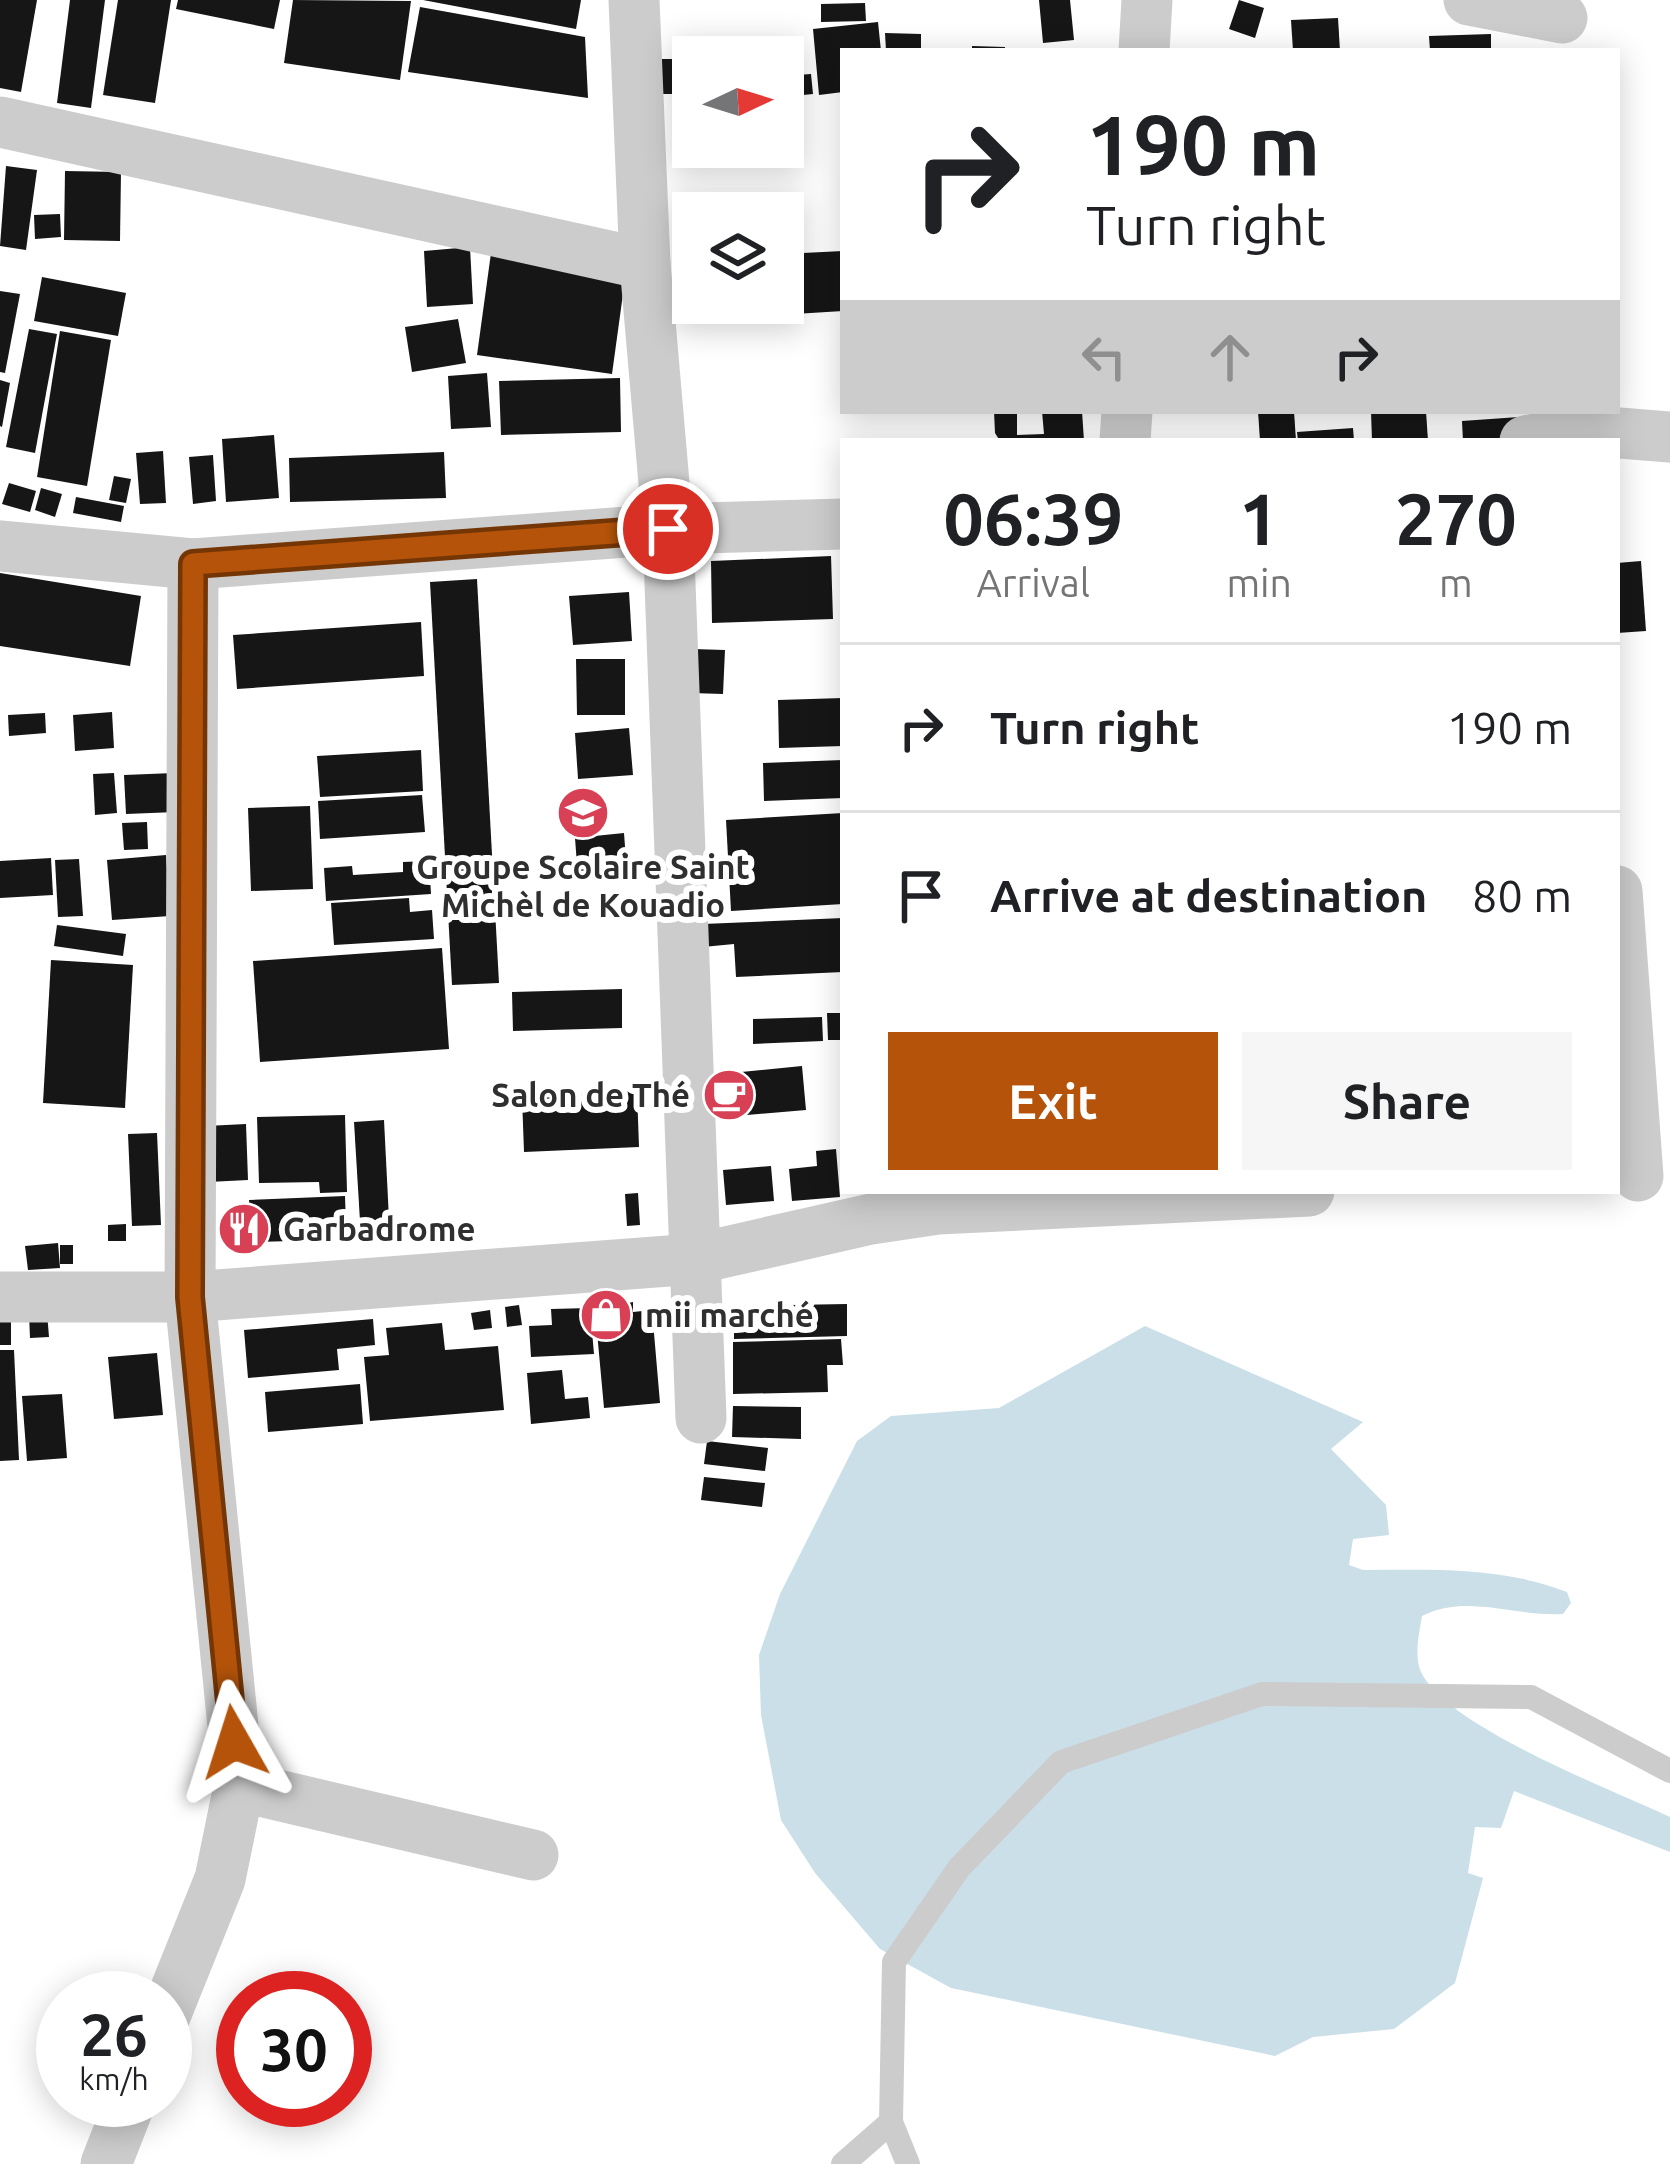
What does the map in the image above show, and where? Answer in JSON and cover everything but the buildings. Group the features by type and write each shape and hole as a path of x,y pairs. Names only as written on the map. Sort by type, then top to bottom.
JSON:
{"street":[{"path":"634,0 645,264 668,529 701,1418"},
{"path":"1144,48 1147,0"},
{"path":"1469,0 1562,23"},
{"path":"0,122 645,264"},
{"path":"1537,438 1582,427 1670,437"},
{"path":"0,546 193,564 668,529 840,524"},
{"path":"183,1971 220,1880 238,1786 190,1297 193,564"},
{"path":"1620,925 1642,1178"},
{"path":"0,1297 190,1297 695,1259 871,1219 938,1209 1161,1194"},
{"path":"238,1786 533,1855"},
{"path":"106,2164 120,2127"}],"lane":[{"path":"908,2164 890,2122 894,1962 959,1868 1061,1762 1262,1694 1531,1697 1670,1771"},
{"path":"843,2164 890,2122"}],"water":[{"path":"1145,1326 1363,1422 1331,1449 1386,1505 1389,1535 1353,1539 1349,1565 1363,1570 1491,1574 1567,1592 1571,1603 1563,1614 1456,1606 1422,1616 1417,1652 1421,1672 1437,1693 1496,1735 1670,1817 1670,1852 1514,1791 1501,1828 1475,1827 1468,1873 1483,1878 1455,1983 1394,2029 1313,2037 1275,2056 951,1988 880,1949 815,1873 781,1820 761,1715 759,1655 780,1594 857,1441 891,1416 999,1408"}],"place":[{"name":"Groupe Scolaire Saint Michèl de Kouadio","path":"583,813"},
{"name":"Salon de Thé","path":"729,1095"},
{"name":"Garbadrome","path":"244,1229"},
{"name":"mii marché","path":"606,1315"}],"route":[{"path":"234,1742 190,1297 193,564 668,529"}]}
